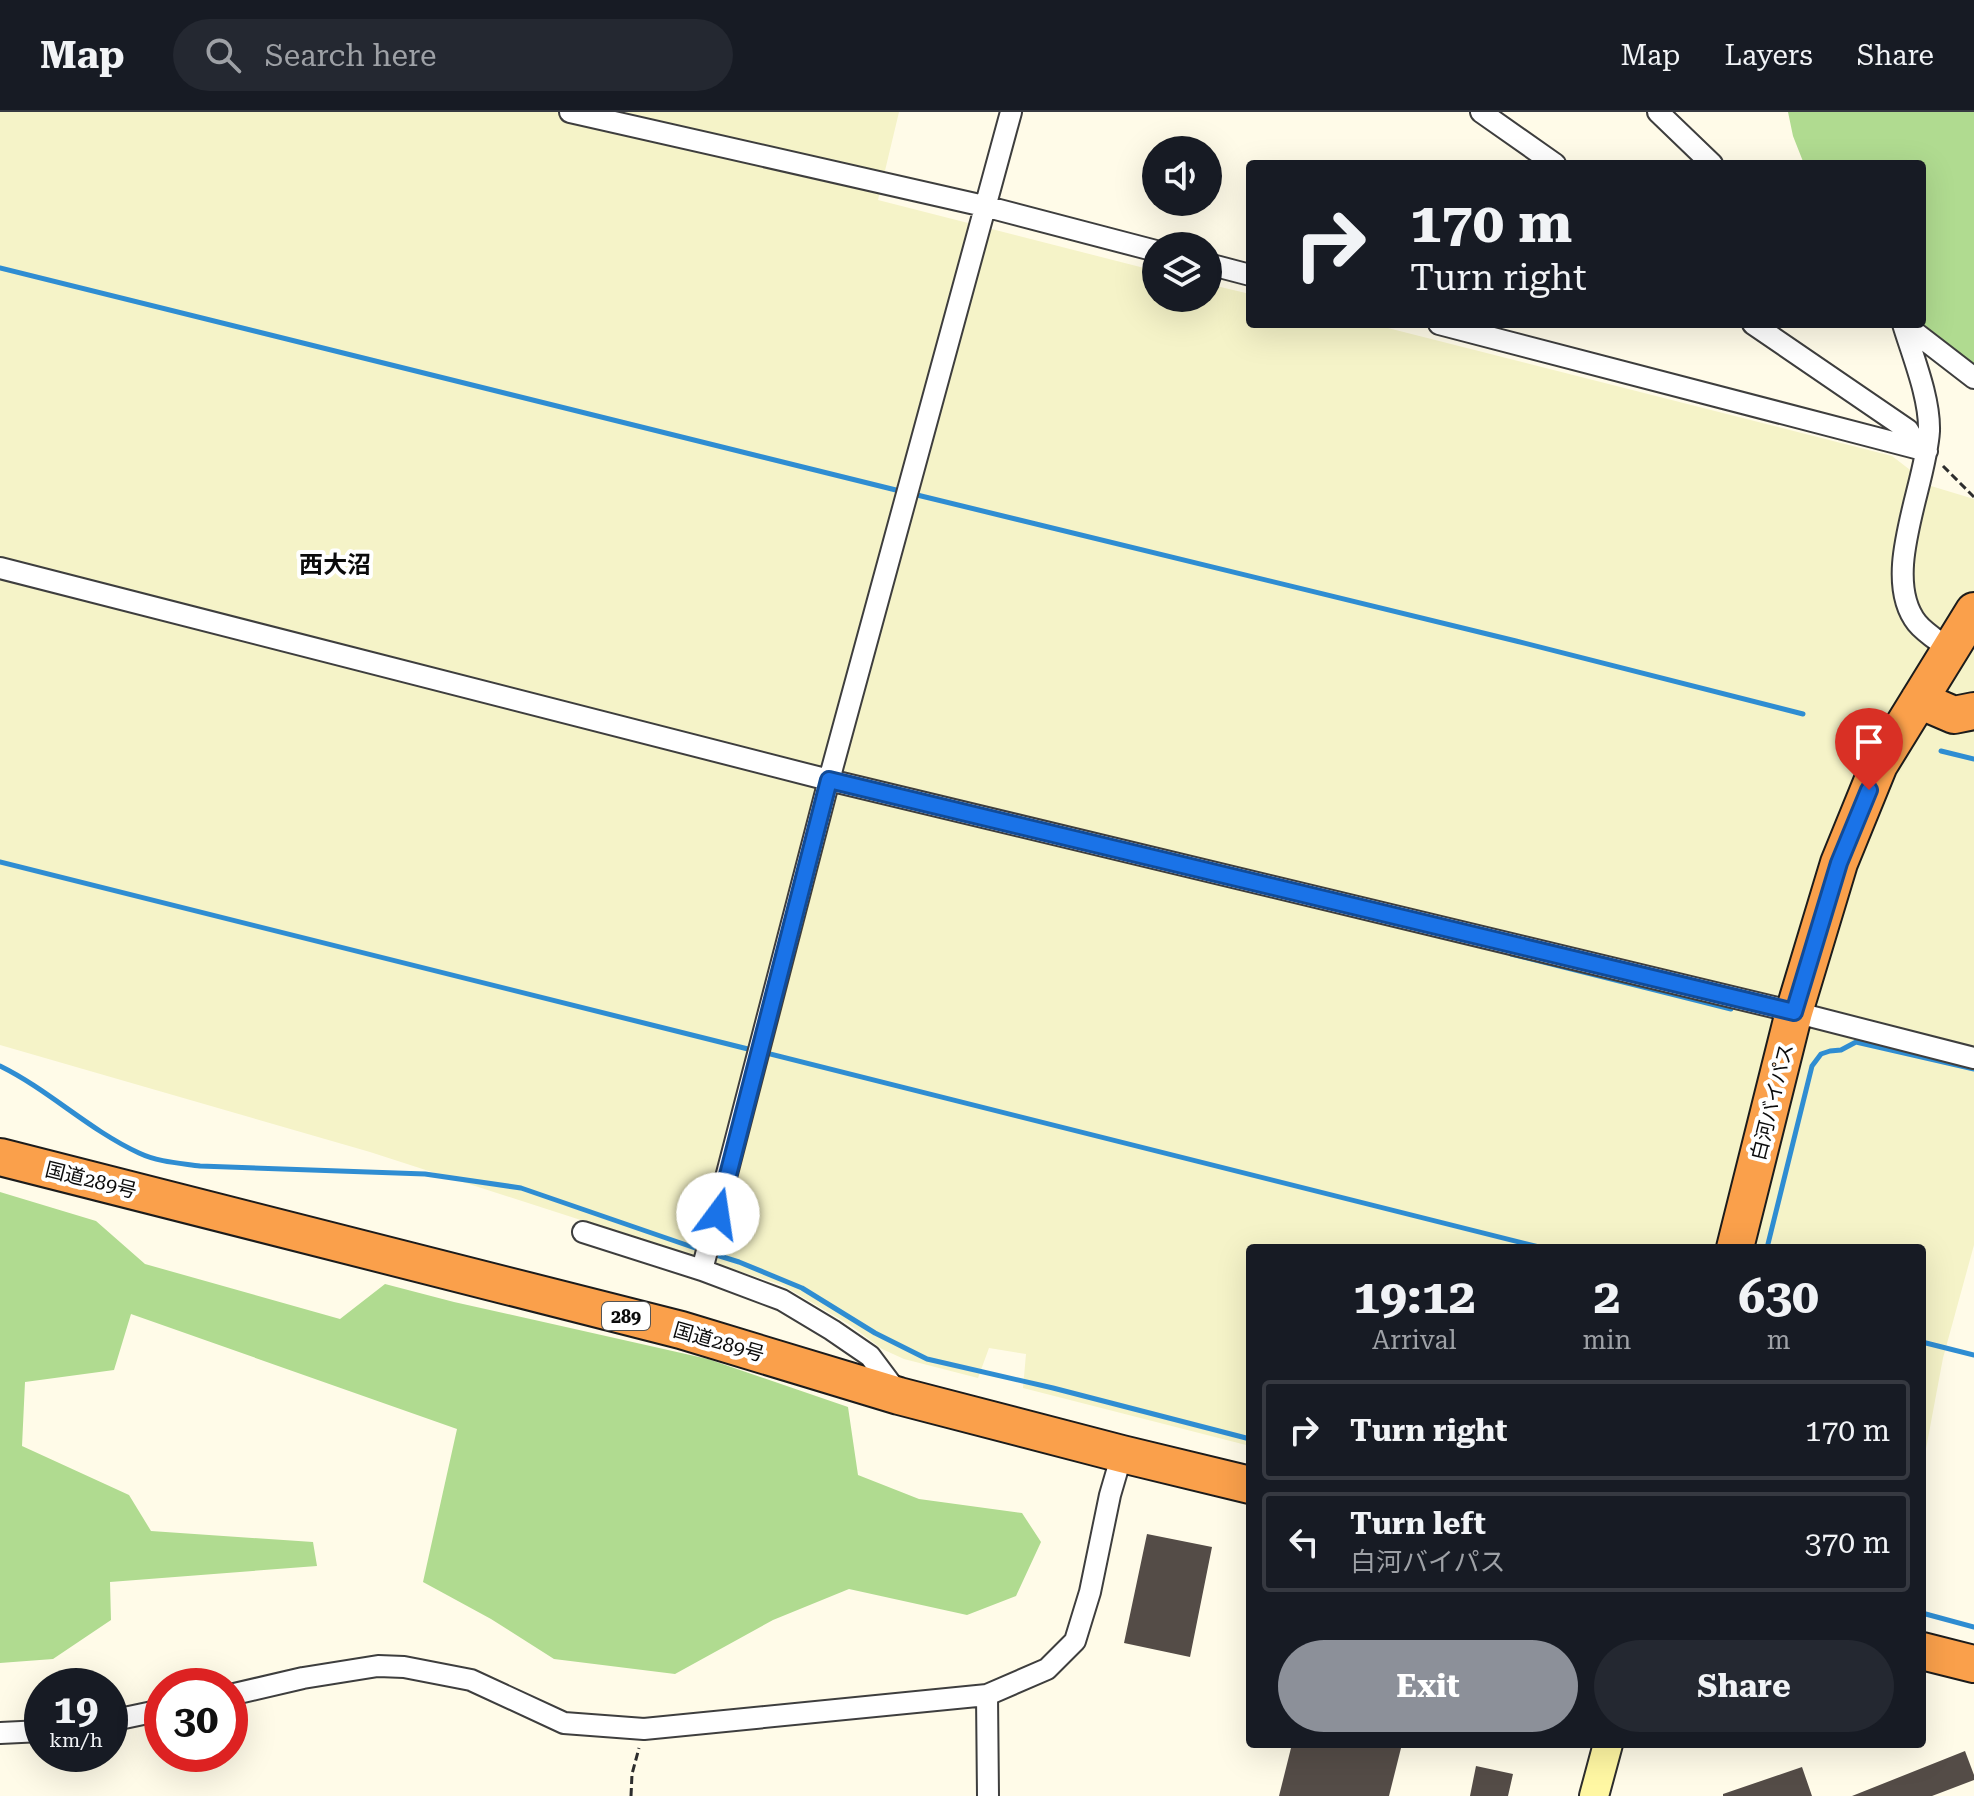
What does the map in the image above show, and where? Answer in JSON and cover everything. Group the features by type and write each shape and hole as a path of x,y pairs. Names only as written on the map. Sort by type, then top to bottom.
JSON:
{"highway":[{"name":"白河バイパス","path":"1736,1244 1794,1012 1839,863 1879,765 1974,611"},
{"path":"1919,700 1954,715 1974,711"},
{"name":"国道289号","path":"0,1157 681,1330 899,1396 1246,1484"},
{"path":"1926,1652 1974,1664"}],"street":[{"path":"570,112 984,206 1142,247"},
{"path":"702,1270 829,780 1011,112"},
{"path":"1481,112 1549,160"},
{"path":"1658,112 1708,160"},
{"path":"1222,268 1246,274"},
{"path":"1454,328 1923,449"},
{"path":"1759,328 1908,430 1923,449"},
{"path":"1905,328 1929,413 1902,583 1907,605 1918,624 1950,650"},
{"path":"1909,328 1974,378"},
{"path":"0,568 829,780 1974,1058"},
{"path":"583,1232 702,1270 782,1300 870,1356 899,1396"},
{"path":"248,1691 378,1666 404,1667 471,1680 564,1723 644,1729 987,1695 1047,1669 1075,1641 1090,1592 1110,1495 1122,1454"},
{"path":"987,1695 988,1796"},
{"path":"0,1733 24,1732"},
{"path":"1594,1796 1607,1748"}],"path":[{"path":"1923,449 1974,497"},
{"path":"631,1796 632,1774 644,1729"}],"shaded area":[{"path":"0,112 899,112 878,200 1142,267 1142,312 1222,312 1222,287 1246,293 1246,328 1388,328 1892,456 1931,486 1974,499 1974,1245 1943,1358 1926,1449 1926,1244 1246,1244 1246,1445 1023,1388 1026,1354 989,1348 978,1378 904,1359 882,1349 850,1325 782,1285 370,1152 0,1045"}],"green space":[{"path":"1788,112 1974,112 1974,365 1926,326 1926,160 1802,160"},
{"path":"0,1192 96,1221 145,1264 340,1319 385,1284 708,1359 848,1407 858,1475 919,1499 1022,1513 1041,1542 1016,1596 967,1615 849,1589 773,1620 675,1674 554,1659 491,1619 423,1582 457,1429 131,1314 114,1370 25,1382 22,1446 129,1495 151,1531 313,1542 317,1566 110,1582 111,1620 53,1659 0,1663"}],"building":[{"path":"1147,1534 1212,1547 1190,1657 1124,1643"},
{"path":"1291,1748 1401,1748 1389,1796 1279,1796"},
{"path":"1965,1751 1974,1780 1932,1796 1852,1796"},
{"path":"1476,1766 1513,1774 1508,1796 1470,1796"},
{"path":"1802,1767 1812,1796 1723,1796 1723,1794"}],"waterway":[{"path":"0,268 904,492"},
{"path":"913,494 1803,714"},
{"path":"1941,751 1974,759"},
{"path":"0,862 752,1050"},
{"path":"1511,954 1731,1009"},
{"path":"1768,1244 1812,1066 1821,1054 1841,1050 1856,1042 1974,1069"},
{"path":"762,1052 1527,1244"},
{"path":"0,1066 121,1144 169,1162 200,1166 425,1174 521,1188 701,1250"},
{"path":"710,1253 802,1288 875,1333 927,1359 1246,1438"},
{"path":"1926,1343 1974,1355"},
{"path":"1926,1614 1974,1627"}],"district":[{"name":"西大沼","path":"335,565"}],"route":[{"path":"718,1214 829,780 1794,1012 1839,863 1869,790"}]}
